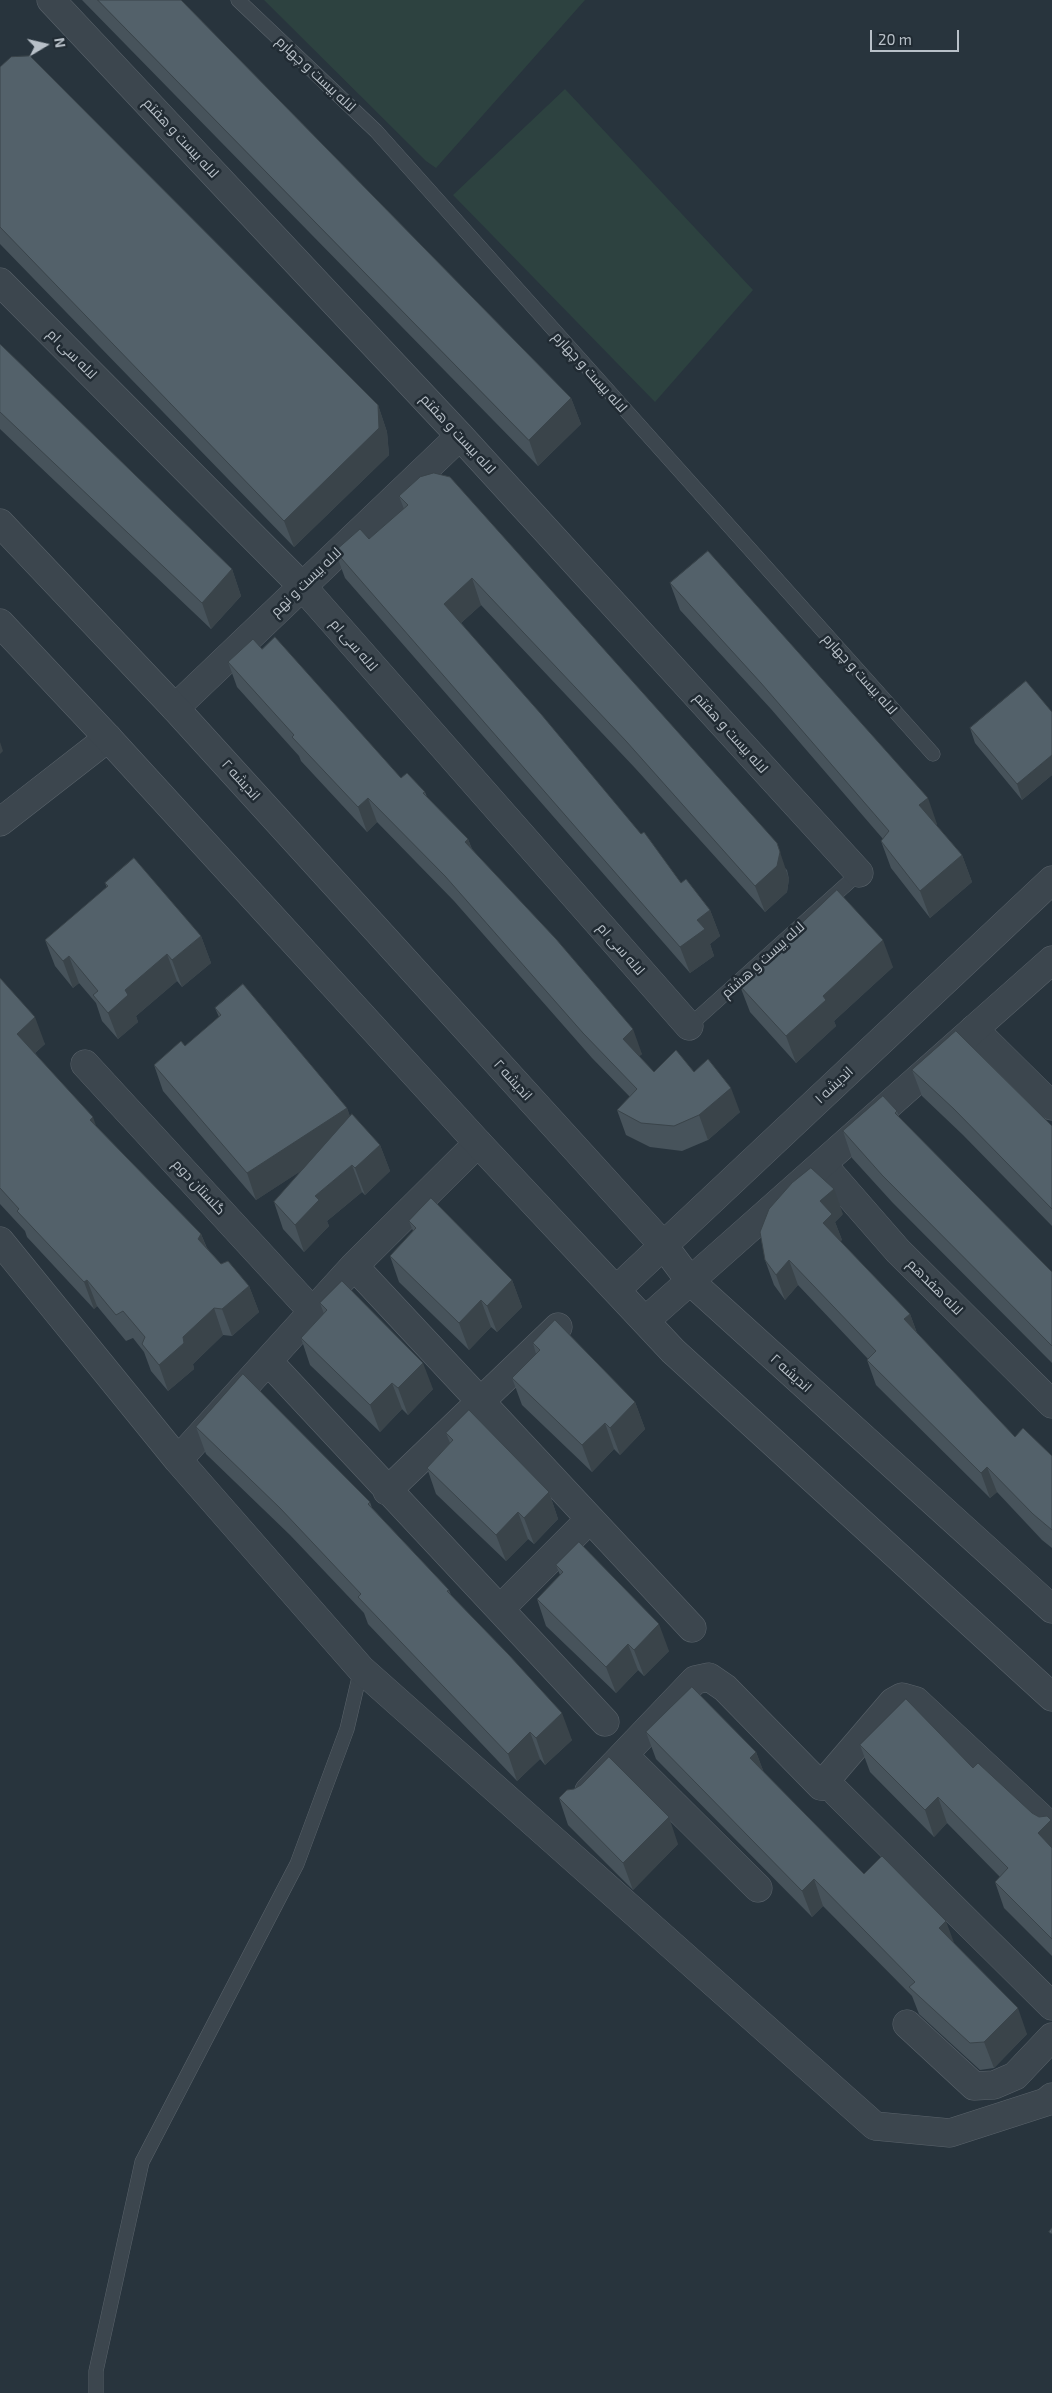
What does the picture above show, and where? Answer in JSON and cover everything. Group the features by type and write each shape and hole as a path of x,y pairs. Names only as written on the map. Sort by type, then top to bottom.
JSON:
{"street":[{"name":"لاله بیست و هفتم","path":"51,0 460,436 859,873"},
{"name":"لاله سی ام","path":"0,282 302,586 688,1026"},
{"name":"لاله بیست و نهم","path":"175,708 460,436"},
{"name":"اندیشه ۲","path":"0,523 175,708 664,1246 690,1281 1052,1609"},
{"path":"0,624 108,738 478,1143 673,1351 1052,1697"},
{"path":"0,822 108,738"},
{"name":"اندیشه ۱","path":"616,1290 1052,880"},
{"path":"644,1321 823,1165 1052,960"},
{"path":"974,1029 1052,1106"},
{"name":"گلستان دوم","path":"85,1064 312,1311"},
{"path":"178,1460 354,1266 478,1143"},
{"name":"لاله هفدهم","path":"823,1165 898,1251 1052,1404"},
{"path":"0,1241 178,1460 361,1669 875,2126 950,2133 1050,2102"},
{"path":"354,1266 589,1520 692,1628"},
{"path":"387,1491 558,1327"},
{"path":"268,1361 604,1722"},
{"path":"500,1609 589,1520"},
{"path":"580,1801 695,1680 709,1677 724,1688 821,1786 831,1787 1052,2006"},
{"path":"821,1786 893,1702 902,1697 916,1701 1052,1828"},
{"path":"624,1755 758,1888"},
{"path":"907,2024 974,2086 994,2085 1015,2076 1052,2037"}],"lane":[{"name":"لاله بیست و چهارم","path":"238,0 376,131 933,754"},
{"name":"لاله بیست و هشتم","path":"688,1026 859,873"},
{"path":"96,2393 96,2371 142,2162 297,1864 347,1729 361,1669"}],"green space":[{"path":"264,0 585,0 436,168 426,161"},
{"path":"565,89 753,290 655,402 453,195"}],"building":[{"path":"98,0 181,0 571,398 529,440"},
{"path":"30,56 378,405 379,428 284,521 0,227 0,67 11,57"},
{"path":"0,344 232,569 202,603 0,412"},
{"path":"434,473 450,477 777,843 780,852 777,866 755,886 626,741 472,578 444,604 541,714 641,834 644,832 681,883 686,879 710,910 697,920 705,929 680,947 335,551 360,529 369,539 408,505 399,496 420,477"},
{"path":"708,551 928,798 919,805 962,855 920,891 881,841 889,831 761,683 670,583"},
{"path":"275,637 401,778 407,773 425,792 423,793 468,839 465,842 556,939 633,1029 623,1039 654,1072 676,1050 694,1072 708,1059 731,1088 699,1115 674,1126 641,1123 617,1110 637,1089 583,1033 445,876 368,798 358,807 292,737 294,735 228,662 253,639 262,649"},
{"path":"1026,681 1052,712 1052,755 1017,784 970,728"},
{"path":"134,858 201,936 172,960 167,954 125,990 128,995 108,1013 93,995 98,991 69,956 63,961 45,940 108,886 105,883"},
{"path":"837,890 883,940 823,996 826,1000 786,1036 740,986 801,930 798,927"},
{"path":"0,978 35,1017 17,1034 93,1117 90,1120 201,1234 198,1239 221,1264 228,1261 249,1286 222,1309 214,1308 183,1337 184,1343 159,1365 142,1344 145,1337 123,1311 116,1315 87,1280 84,1282 17,1211 19,1209 0,1188"},
{"path":"243,984 347,1108 247,1173 154,1065 181,1041 185,1046 221,1015 215,1008"},
{"path":"956,1031 1052,1126 1052,1209 954,1109 912,1070"},
{"path":"883,1096 897,1111 895,1113 1052,1272 1052,1346 882,1175 843,1131"},
{"path":"352,1114 380,1145 355,1168 352,1165 315,1196 319,1200 295,1225 274,1202"},
{"path":"811,1168 834,1189 820,1201 832,1214 823,1223 910,1314 904,1319 1015,1437 1023,1428 1052,1456 1052,1530 1033,1514 987,1467 981,1473 867,1360 876,1351 789,1260 776,1275 765,1260 760,1232 769,1209 792,1183"},
{"path":"431,1198 512,1280 487,1306 481,1300 459,1323 390,1256 416,1228 409,1221"},
{"path":"342,1281 423,1363 398,1388 392,1383 370,1405 301,1338 327,1310 320,1303"},
{"path":"555,1320 635,1402 610,1428 605,1423 582,1445 512,1378 540,1350 533,1343"},
{"path":"243,1374 370,1502 368,1504 449,1590 447,1591 562,1713 536,1738 530,1732 508,1754 358,1597 361,1594 280,1508 196,1427"},
{"path":"469,1410 549,1492 524,1518 518,1512 496,1535 427,1468 453,1440 446,1433"},
{"path":"579,1542 659,1624 634,1650 628,1644 606,1667 537,1599 563,1572 556,1565"},
{"path":"692,1687 756,1752 750,1758 864,1874 882,1856 946,1921 939,1928 1018,2008 984,2042 970,2043 909,1987 915,1982 814,1879 802,1891 646,1732"},
{"path":"906,1699 973,1768 978,1763 1032,1813 1039,1817 1047,1816 1051,1820 1038,1833 1052,1848 1052,1939 995,1882 1008,1868 938,1797 925,1810 860,1745"},
{"path":"609,1757 669,1817 623,1863 559,1798 567,1790 581,1785"}]}
